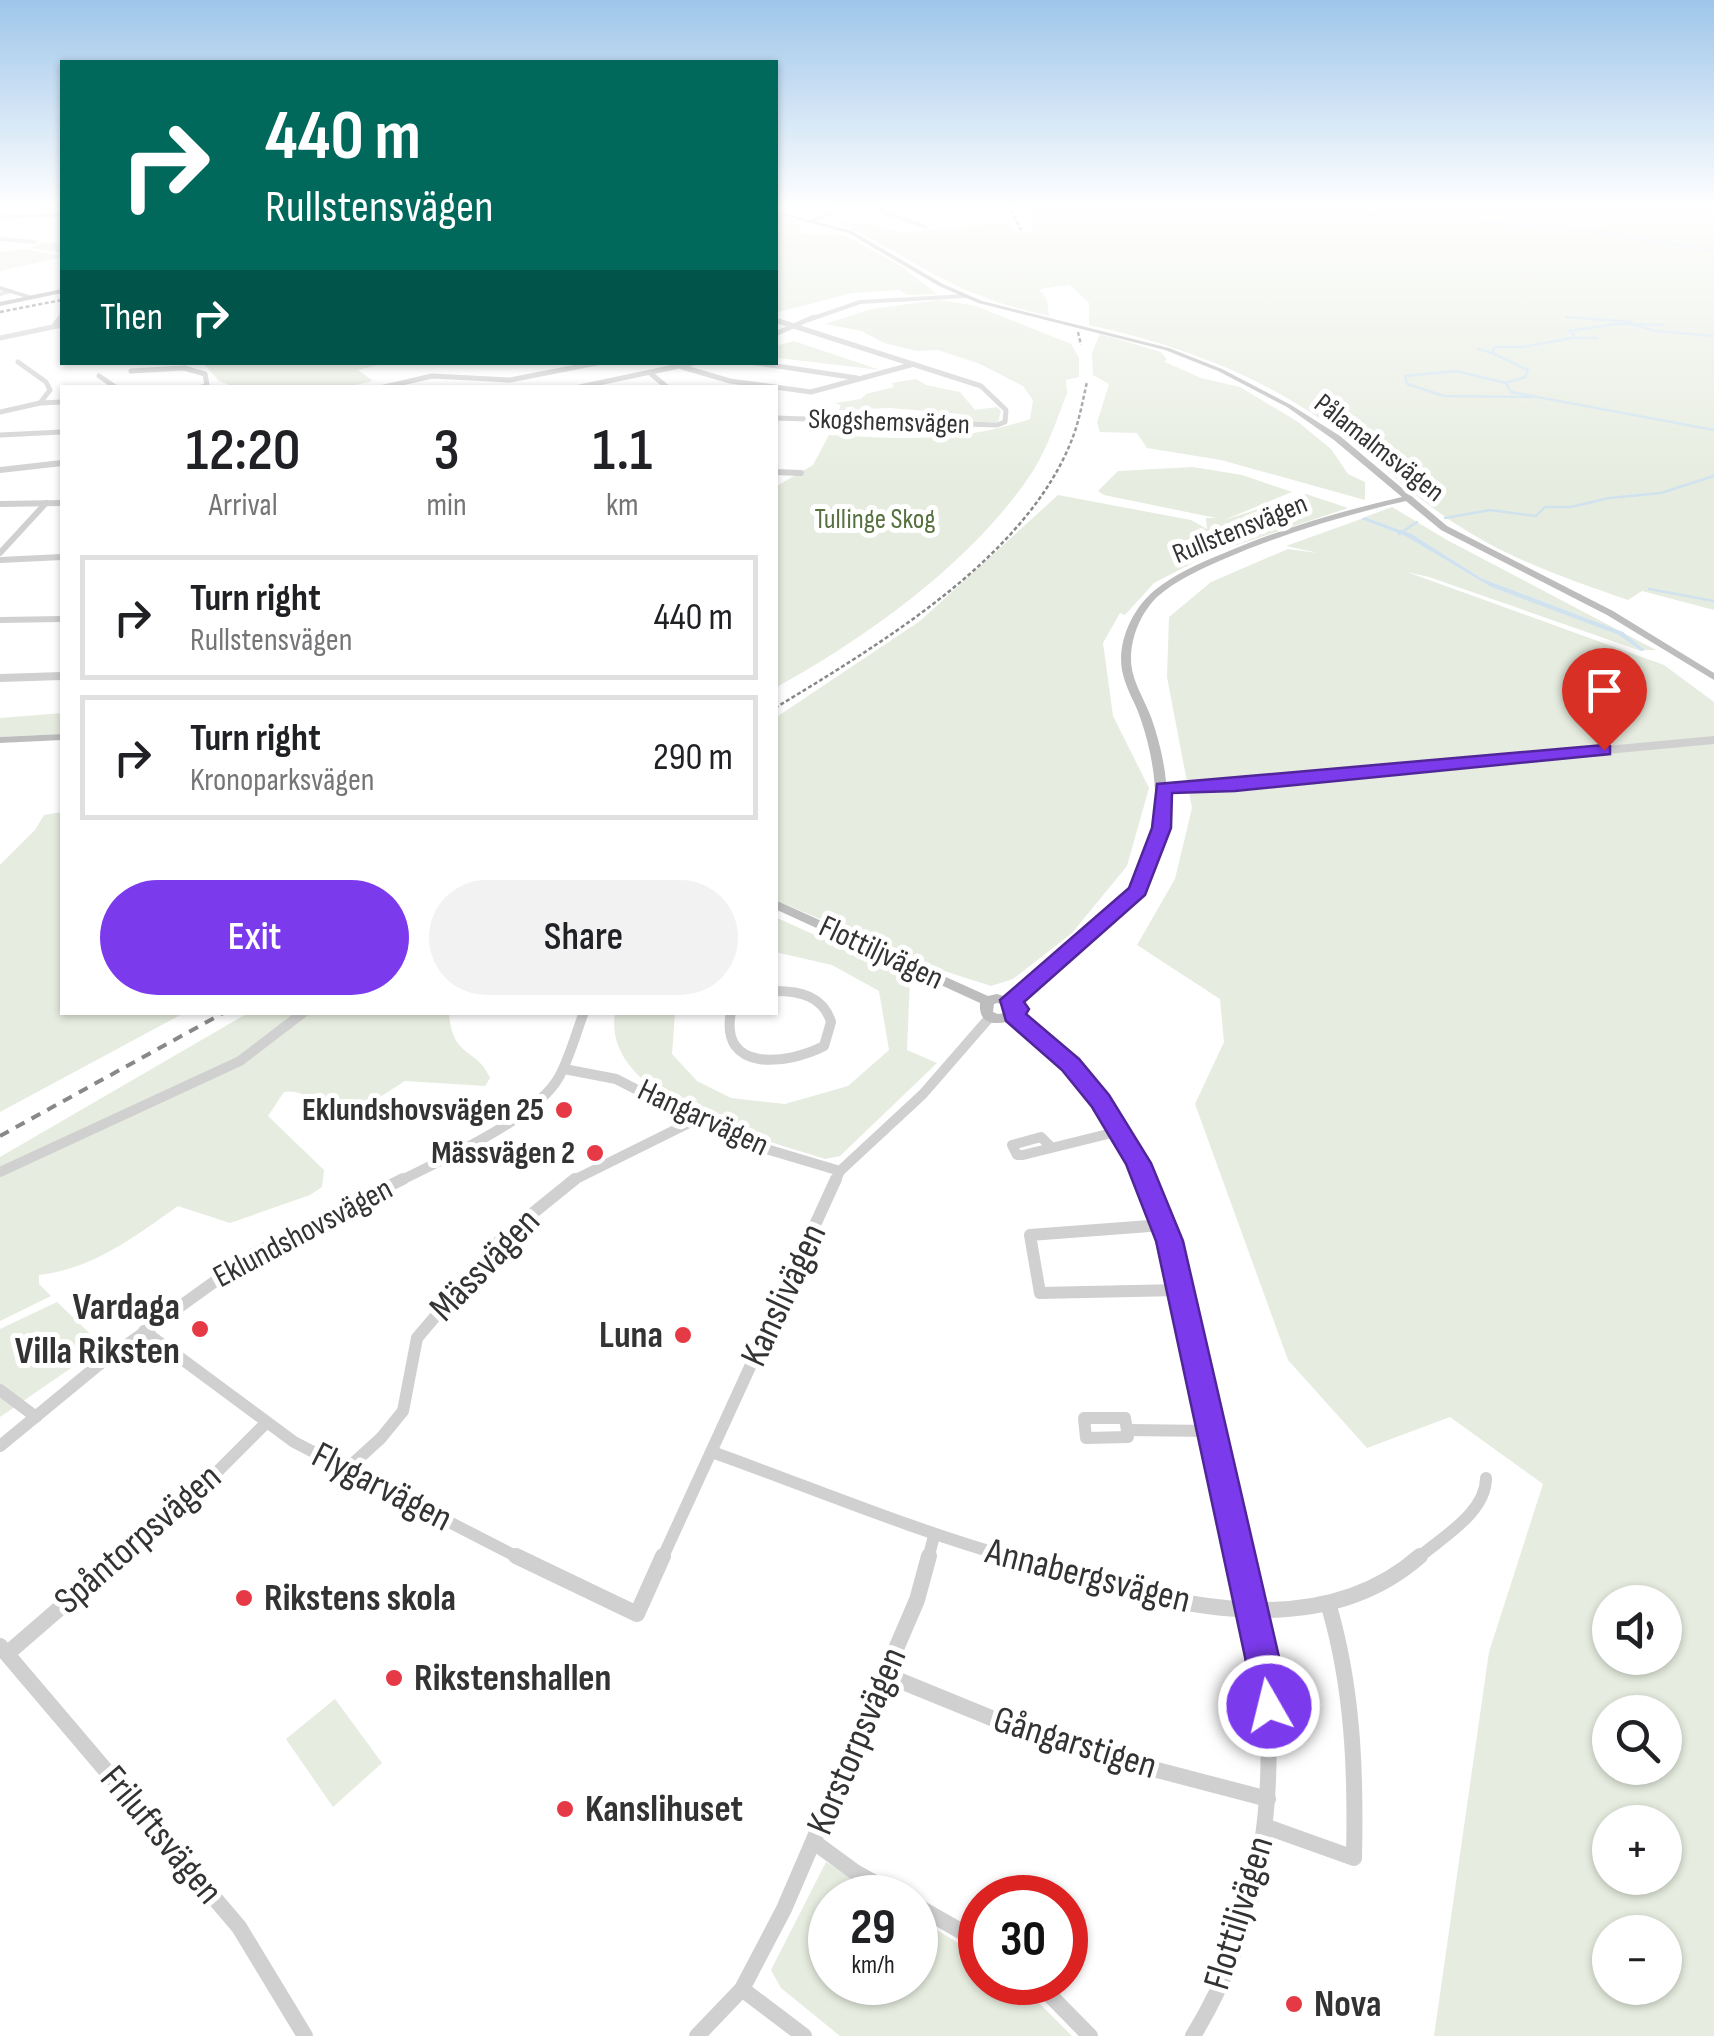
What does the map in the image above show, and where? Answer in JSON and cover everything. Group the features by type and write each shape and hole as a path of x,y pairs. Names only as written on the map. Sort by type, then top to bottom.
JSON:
{"main road":[{"path":"0,304 25,299"}],"street":[{"path":"778,333 860,302 912,299"},
{"name":"Pålamalmsvägen","path":"973,299 1167,349 1220,370 1290,406 1337,438 1444,528 1641,630 1714,677"},
{"path":"0,338 60,321"},
{"path":"778,321 915,364"},
{"path":"54,324 60,325"},
{"path":"18,362 49,387 40,404"},
{"path":"778,387 812,392 915,364"},
{"name":"Skogshemsvägen","path":"778,418 1003,424 1006,410 984,388 915,364"},
{"path":"391,385 432,376 500,381 586,365"},
{"path":"589,385 686,365"},
{"path":"770,365 863,379"},
{"path":"682,366 730,381 760,385"},
{"path":"131,372 194,369 204,374 207,385"},
{"path":"649,373 667,385"},
{"path":"99,376 112,385"},
{"path":"402,382 406,385"},
{"path":"0,412 60,402"},
{"path":"0,435 60,432"},
{"path":"0,470 60,463"},
{"path":"778,472 801,473"},
{"name":"Rullstensvägen","path":"1013,1008 1138,890 1161,828 1163,788 1156,748 1126,668 1127,644 1140,611 1181,576 1221,558 1407,498"},
{"path":"0,557 46,503"},
{"path":"0,504 60,503"},
{"path":"0,557 60,558"},
{"path":"0,620 60,619"},
{"path":"0,678 60,676"},
{"path":"0,740 60,737"},
{"path":"1163,788 1235,785 1714,740"},
{"name":"Flottiljvägen","path":"778,905 988,1009"},
{"path":"731,1015 730,1038 751,1058 789,1061 824,1046 833,1026 825,1005 806,994 778,991"},
{"path":"988,1009 1003,1019 1013,1008"},
{"name":"Flottiljvägen","path":"1013,1008 1071,1064 1120,1130 1163,1225 1212,1431 1269,1706 1267,1827 1254,1888 1230,1962 1193,2036"},
{"name":"Kanslivägen","path":"637,1614 840,1171 922,1094 988,1009"},
{"path":"0,1172 240,1061 300,1015"},
{"name":"Eklundshovsvägen","path":"0,1446 144,1331 253,1254 472,1145 547,1093 564,1069 583,1015"},
{"name":"Hangarvägen","path":"564,1069 627,1083 733,1139 840,1171"},
{"name":"Mässvägen","path":"347,1469 400,1415 407,1400 409,1353 417,1338 501,1239 578,1176 693,1120"},
{"path":"1050,1146 1120,1130"},
{"path":"1163,1225 1030,1235 1040,1293 1180,1290"},
{"name":"Flygarvägen","path":"144,1331 294,1442 536,1567 637,1614"},
{"path":"0,1390 36,1417"},
{"name":"Spåntorpsvägen","path":"4,1650 214,1475 266,1422"},
{"path":"1127,1430 1212,1431"},
{"name":"Annabergsvägen","path":"712,1452 856,1503 934,1536 1160,1599 1251,1612 1328,1603 1372,1591 1408,1567 1478,1504 1486,1492 1486,1478"},
{"name":"Korstorpsvägen","path":"697,2036 742,1989 814,1842 917,1600 934,1536"},
{"path":"1267,1827 1354,1858 1357,1775 1350,1699 1328,1603"},
{"name":"Friluftsvägen","path":"4,1650 239,1927 305,2036"},
{"name":"Gångarstigen","path":"886,1675 1050,1742 1268,1799"},
{"path":"814,1842 866,1875"},
{"path":"742,1989 804,2036"},
{"path":"1060,2005 1090,2036"}],"green space":[{"path":"778,299 829,299 778,312"},
{"path":"990,299 1046,299 1049,316"},
{"path":"1085,299 1714,299 1714,610 1642,591 1628,600 1506,552 1450,520 1340,433 1282,395 1188,353 1089,325 1089,303"},
{"name":"Tullinge Skog","path":"939,300 976,306 1071,344 1079,358 1079,377 1066,380 1067,393 1033,471 981,535 917,594 846,645 778,686 778,485 813,465 829,435 954,436 1030,419 1033,400 1023,386 980,364 938,350 917,351 884,343 861,331 825,324 872,309"},
{"path":"1100,334 1161,352 1165,362 1201,378 1240,387 1298,422 1331,449 1348,474 1365,482 1365,500 1221,460 1147,448 1137,433 1100,432 1097,423 1109,384 1093,375 1092,353"},
{"path":"794,341 880,370 778,358 778,345"},
{"path":"205,365 377,365 358,370 373,381 356,385 230,385 219,381"},
{"path":"916,379 960,392 975,410 997,407 1001,411 998,422 963,422 962,414 890,408 839,410 841,405 835,403 861,399 894,387 892,383"},
{"path":"1193,467 1242,475 1292,492 1224,520 1306,494 1348,508 1210,554 1154,583 1125,615 1120,613 1103,643 1113,716 1149,788 1127,866 1072,933 1013,979 991,986 938,969 778,901 778,716 920,621 1058,495 1191,520 1207,529 1206,518 1216,518 1098,491 1118,471"},
{"path":"1392,507 1619,630 1481,578 1412,534 1365,517"},
{"path":"1361,519 1405,536 1491,587 1620,635 1641,651 1408,572 1664,665 1714,702 1714,2036 1434,2036 1489,1652 1543,1484 1450,1417 1367,1448 1288,1360 1195,1104 1224,1042 1220,999 1137,945 1175,879 1192,808 1167,677 1169,617 1211,582 1288,549 1318,553 1286,546"},
{"path":"1625,634 1656,650 1645,650"},
{"path":"60,713 60,734 0,737 0,718"},
{"path":"60,812 60,1015 180,1015 0,1112 0,865 35,830 44,815"},
{"path":"778,918 910,978 907,1050 937,1063 840,1156 825,1159 692,1111 659,1092 633,1070 617,1043 615,1015 675,1015 672,1054 697,1081 731,1098 785,1104 848,1086 889,1050 879,991 832,965 778,953"},
{"path":"245,1015 449,1015 460,1046 485,1068 490,1078 485,1086 405,1081 350,1116 323,1113 306,1096 284,1092 268,1116 324,1170 322,1187 310,1195 230,1223 178,1206 95,1259 39,1275 39,1284 51,1296 0,1321 0,1157"},
{"path":"57,1302 103,1346 0,1417 0,1329"},
{"path":"335,1699 382,1763 333,1807 286,1739"},
{"path":"826,1862 848,1875 819,1875"},
{"path":"808,1897 808,2005 938,2005 938,1931 958,1943 958,2005 1041,2005 1072,2036 840,2036 781,1988 771,1970"}],"water":[{"path":"1365,517 1412,534 1481,578 1623,632 1645,650 1619,635 1491,587 1405,536 1361,519"}],"waterway":[{"path":"1566,317 1631,322"},
{"path":"1572,338 1574,334 1569,331 1616,324 1663,325"},
{"path":"1635,325 1656,331 1714,336"},
{"path":"1492,353 1495,347 1523,347 1572,338"},
{"path":"1572,338 1597,338"},
{"path":"1478,349 1492,353"},
{"path":"1492,353 1528,370 1525,377 1506,383"},
{"path":"1506,383 1456,371 1405,376 1407,384 1444,396 1533,397"},
{"path":"1506,383 1511,392 1714,430"},
{"path":"1445,518 1490,510 1536,516 1545,507 1571,507 1609,498 1661,493 1714,476"},
{"path":"1399,534 1417,522"},
{"path":"1649,589 1714,601"}],"railway":[{"path":"0,312 60,300"},
{"path":"1078,332 1081,345"},
{"path":"778,706 904,625 988,557 1053,478 1074,434 1087,382"},
{"path":"0,1136 220,1015"}],"place":[{"name":"Eklundshovsvägen 25","path":"564,1110"},
{"name":"Mässvägen 2","path":"595,1153"},
{"name":"Vardaga Villa Riksten","path":"200,1329"},
{"name":"Luna","path":"683,1335"},
{"name":"Rikstens skola","path":"244,1598"},
{"name":"Rikstenshallen","path":"394,1678"},
{"name":"Kanslihuset","path":"565,1809"},
{"name":"Nova","path":"1294,2004"}],"route":[{"path":"1269,1706 1262,1657 1169,1241 1138,1163 1120,1130 1071,1064 1014,1016 1017,1009 1012,1000 1138,890 1145,880 1161,828 1163,788 1235,785 1604,750"}]}
